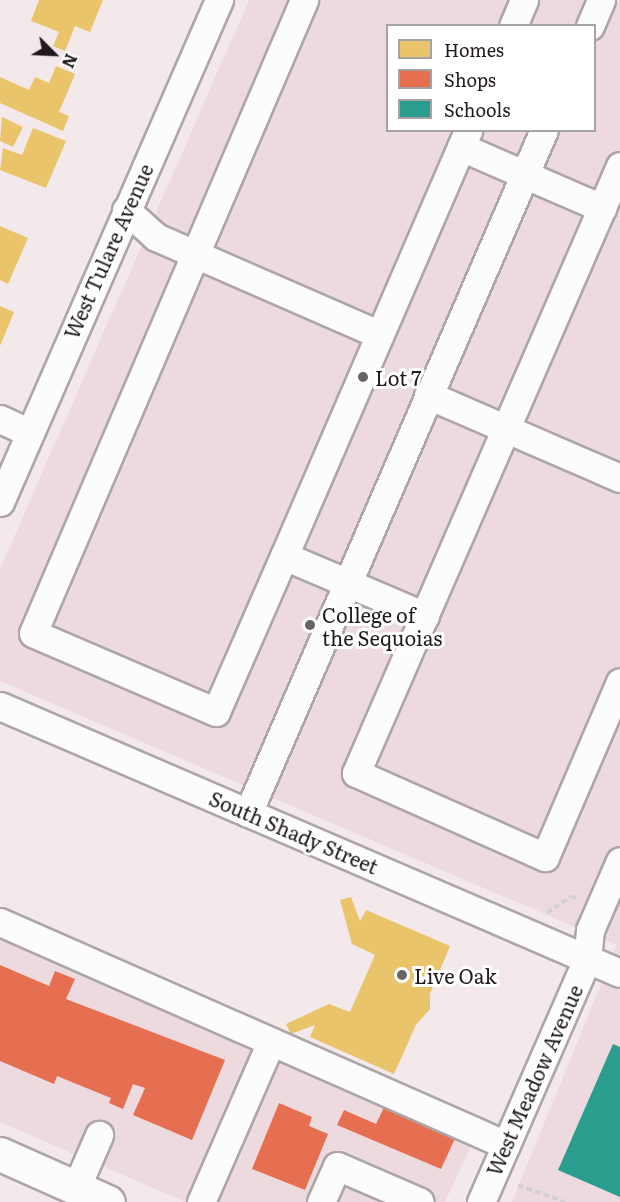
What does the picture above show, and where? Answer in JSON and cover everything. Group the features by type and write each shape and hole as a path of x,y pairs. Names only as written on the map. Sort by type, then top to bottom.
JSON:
{"main road":[{"path":"0,1154 108,1202"}],"street":[{"name":"West Tulare Avenue","path":"0,502 28,432 219,0"},
{"path":"304,0 33,633 216,712 464,139 525,174 602,208"},
{"path":"514,24 524,0"},
{"path":"591,24 601,0"},
{"path":"248,813 543,132"},
{"path":"620,166 356,773 545,857 620,682"},
{"path":"126,210 156,237 380,335"},
{"path":"428,395 620,478"},
{"path":"0,419 28,432"},
{"path":"284,556 424,616"},
{"name":"South Shady Street","path":"0,706 620,974"},
{"name":"West Meadow Avenue","path":"481,1202 587,959 590,930 619,864"},
{"path":"0,922 506,1144"},
{"path":"201,1202 272,1042"},
{"path":"76,1188 99,1135"},
{"path":"321,1202 337,1166 420,1202"}],"path":[{"path":"518,1185 565,1202"}],"shaded area":[{"name":"College of the Sequoias","path":"249,0 620,0 620,1202 512,1202 617,945 0,681 0,569"},
{"path":"0,911 483,1120 445,1202 185,1202 0,1122"}],"building: Homes":[{"path":"39,0 103,0 90,32 75,26 65,51 53,46 59,32 31,21"},
{"path":"56,66 75,74 59,112 69,116 63,131 0,103 0,77 29,90 35,77 49,83"},
{"path":"2,117 23,127 13,147 0,141"},
{"path":"33,128 66,141 46,188 0,170 3,148 22,155"},
{"path":"0,226 28,238 8,284 0,280"},
{"path":"0,306 14,312 0,346"},
{"name":"Live Oak","path":"351,897 360,921 366,910 450,946 430,994 430,1009 416,1025 394,1074 310,1037 315,1025 291,1034 286,1024 329,1004 350,1012 375,955 352,944 340,900"}],"building: Shops":[{"path":"0,965 49,986 55,971 75,979 66,999 225,1060 192,1140 133,1115 145,1088 133,1084 123,1109 109,1103 111,1098 57,1076 54,1084 0,1061"},
{"path":"279,1103 312,1117 309,1126 328,1134 305,1190 252,1169"},
{"path":"386,1103 458,1132 441,1169 337,1125 344,1110 376,1124"}],"building: Schools":[{"path":"613,1044 620,1047 620,1197 558,1170"}],"place":[{"name":"Lot 7","path":"363,377"},
{"name":"College of the Sequoias","path":"310,625"},
{"name":"Live Oak","path":"402,975"}]}
